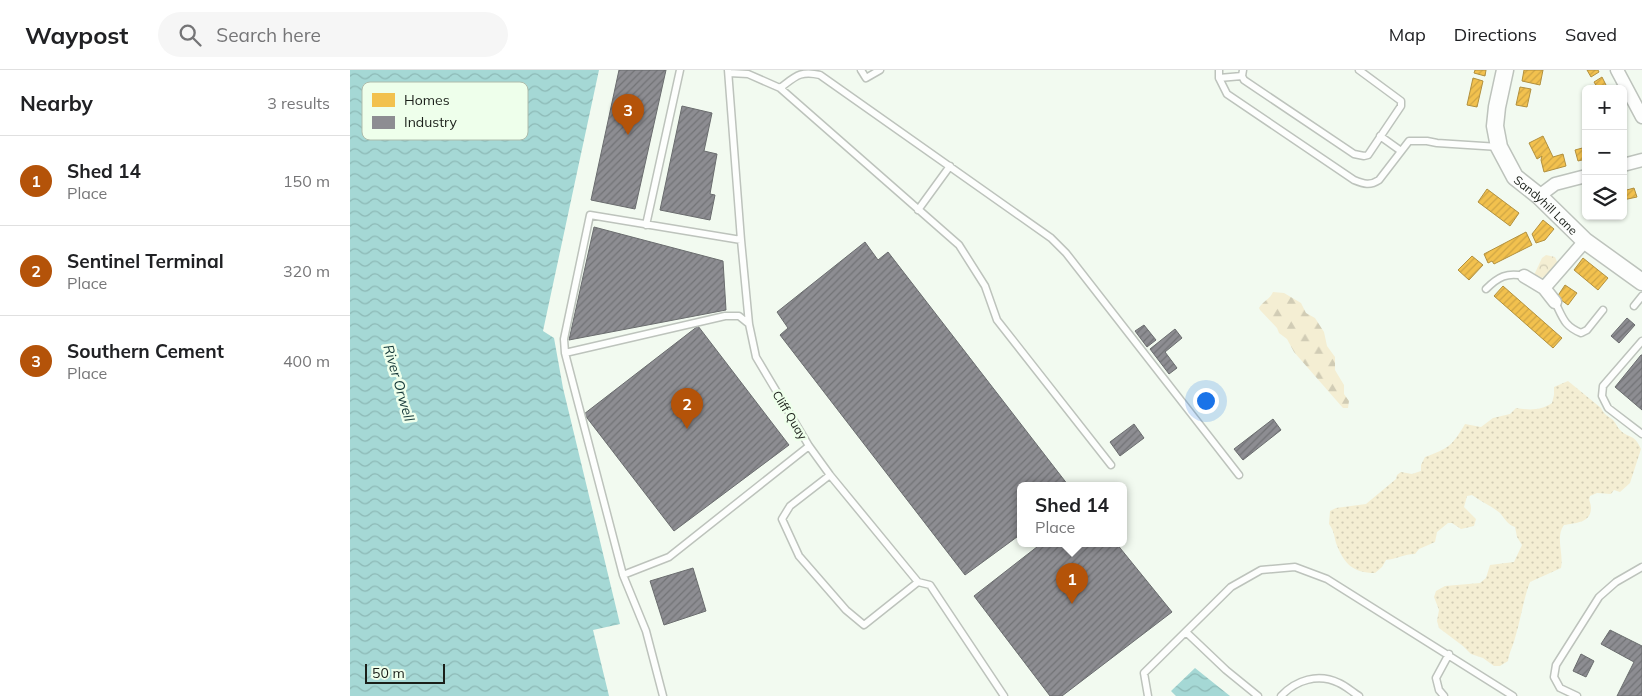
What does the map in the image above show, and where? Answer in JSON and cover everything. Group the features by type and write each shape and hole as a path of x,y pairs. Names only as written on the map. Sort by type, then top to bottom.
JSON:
{"street":[{"name":"Sandyhill Lane","path":"1505,70 1495,126 1498,146 1515,177 1539,196 1586,242 1642,282"},
{"path":"1617,70 1642,117"},
{"path":"1627,164 1642,160"},
{"path":"1539,196 1554,184 1582,177"},
{"path":"1544,288 1586,242"},
{"path":"1524,276 1544,288 1555,302"}],"lane":[{"path":"646,225 680,70"},
{"path":"861,70 866,78 880,70"},
{"path":"1219,70 1219,78 1227,94 1354,180 1365,184 1372,184 1379,180 1409,141 1498,146"},
{"path":"1219,78 1242,73 1244,80 1354,154 1364,156 1368,155 1401,106 1401,100 1359,70"},
{"path":"728,71 748,72 780,88 959,245 985,286 997,320 1111,465"},
{"name":"Cliff Quay","path":"728,71 741,240 750,324 756,357 809,446 830,475 918,582 930,585 1004,696"},
{"path":"780,88 801,73 810,72 820,75 1051,238 1066,253 1239,475"},
{"path":"1380,136 1401,151"},
{"path":"918,210 950,166"},
{"path":"663,696 646,631 623,575 565,353 564,339 590,215 741,240"},
{"path":"1486,289 1496,279 1504,275 1516,274 1524,276"},
{"path":"1634,306 1642,296"},
{"path":"1555,302 1566,324 1571,329 1580,333 1586,330 1603,310"},
{"path":"565,353 724,316 740,316 750,324"},
{"path":"1642,341 1607,381 1602,391 1604,402 1608,408 1642,434"},
{"path":"623,575 669,558 809,446"},
{"path":"830,475 790,506 782,519 799,556 846,610 864,625 918,582"},
{"path":"1148,696 1144,674 1231,587 1261,570 1295,567 1327,579 1513,696"},
{"path":"1577,696 1560,688 1554,677 1556,666 1599,597 1616,582 1642,567"},
{"path":"1186,632 1226,670 1258,696"},
{"path":"1444,696 1439,690 1436,678 1448,654"},
{"path":"1281,696 1304,680 1319,677 1338,682 1359,696"}],"green space":[{"path":"1546,255 1555,257 1558,264 1545,277 1541,278 1534,275 1542,258"},
{"path":"1273,292 1284,293 1301,303 1306,313 1315,318 1324,332 1327,346 1335,357 1335,370 1344,385 1344,394 1349,401 1348,408 1343,408 1294,352 1287,339 1279,333 1277,328 1260,310 1259,308"},
{"path":"1568,381 1601,408 1620,430 1634,438 1641,449 1630,483 1620,492 1614,490 1611,494 1597,493 1590,496 1591,508 1588,517 1577,523 1564,525 1560,535 1561,568 1530,582 1508,661 1500,666 1494,666 1483,658 1471,654 1439,628 1437,621 1439,610 1434,597 1436,591 1445,586 1480,583 1486,578 1490,565 1514,562 1522,545 1517,537 1515,527 1508,523 1494,508 1472,495 1467,496 1464,507 1476,519 1474,526 1461,529 1452,523 1448,523 1437,532 1435,542 1419,549 1415,554 1386,560 1375,573 1367,573 1350,566 1342,557 1329,524 1330,511 1336,508 1366,504 1396,479 1397,475 1401,472 1412,474 1421,471 1421,465 1425,457 1449,445 1457,437 1465,424 1481,427 1493,418 1510,414 1516,408 1534,409 1548,406 1552,403 1554,387"}],"water":[{"name":"River Orwell","path":"350,70 599,70 543,331 554,338 563,388 620,624 593,630 609,696 350,696"},
{"path":"1195,668 1230,696 1176,696 1171,691"}],"building: Homes":[{"path":"1475,70 1486,70 1485,76 1474,73"},
{"path":"1524,70 1543,70 1540,85 1522,81"},
{"path":"1587,70 1598,70 1599,72 1591,77"},
{"path":"1602,77 1606,85 1596,85 1594,82"},
{"path":"1473,78 1483,81 1477,107 1467,105"},
{"path":"1520,87 1531,89 1527,107 1516,105"},
{"path":"1543,136 1553,157 1563,154 1566,166 1544,172 1542,156 1537,159 1529,143"},
{"path":"1582,148 1582,160 1578,161 1575,150"},
{"path":"1634,188 1637,197 1627,199 1627,190"},
{"path":"1487,189 1519,213 1510,226 1478,202"},
{"path":"1543,220 1554,229 1545,240 1536,243 1532,234"},
{"path":"1526,232 1532,245 1494,264 1492,261 1488,263 1484,254"},
{"path":"1472,256 1483,265 1469,280 1458,270"},
{"path":"1583,258 1608,278 1598,290 1574,270"},
{"path":"1565,285 1577,293 1568,305 1557,297"},
{"path":"1503,286 1562,338 1553,348 1494,296"}],"building: Industry":[{"path":"619,70 666,70 635,209 591,200"},
{"path":"682,106 712,113 704,151 717,154 710,194 715,195 710,220 660,210"},
{"path":"594,227 723,261 726,310 569,340"},
{"path":"865,242 878,260 888,252 1066,482 1017,482 1017,537 965,575 780,335 788,328 777,312"},
{"path":"1627,318 1635,325 1619,343 1611,336"},
{"path":"1144,325 1156,340 1147,347 1135,331"},
{"path":"698,326 789,445 674,531 584,414"},
{"path":"1175,329 1182,338 1165,352 1177,368 1169,374 1150,349"},
{"path":"1642,355 1642,410 1615,387"},
{"path":"1273,419 1281,430 1243,460 1234,449"},
{"path":"1134,424 1144,438 1120,456 1110,442"},
{"path":"1037,547 1119,547 1172,612 1062,696 1050,696 974,596"},
{"path":"693,568 706,611 664,625 650,581"},
{"path":"1610,630 1642,646 1642,696 1617,696 1634,662 1601,644"},
{"path":"1581,654 1594,661 1586,677 1573,671"}],"place":[{"name":"Southern Cement","path":"628,135"},
{"name":"Sentinel Terminal","path":"687,429"},
{"name":"Shed 14","path":"1072,604"}]}
